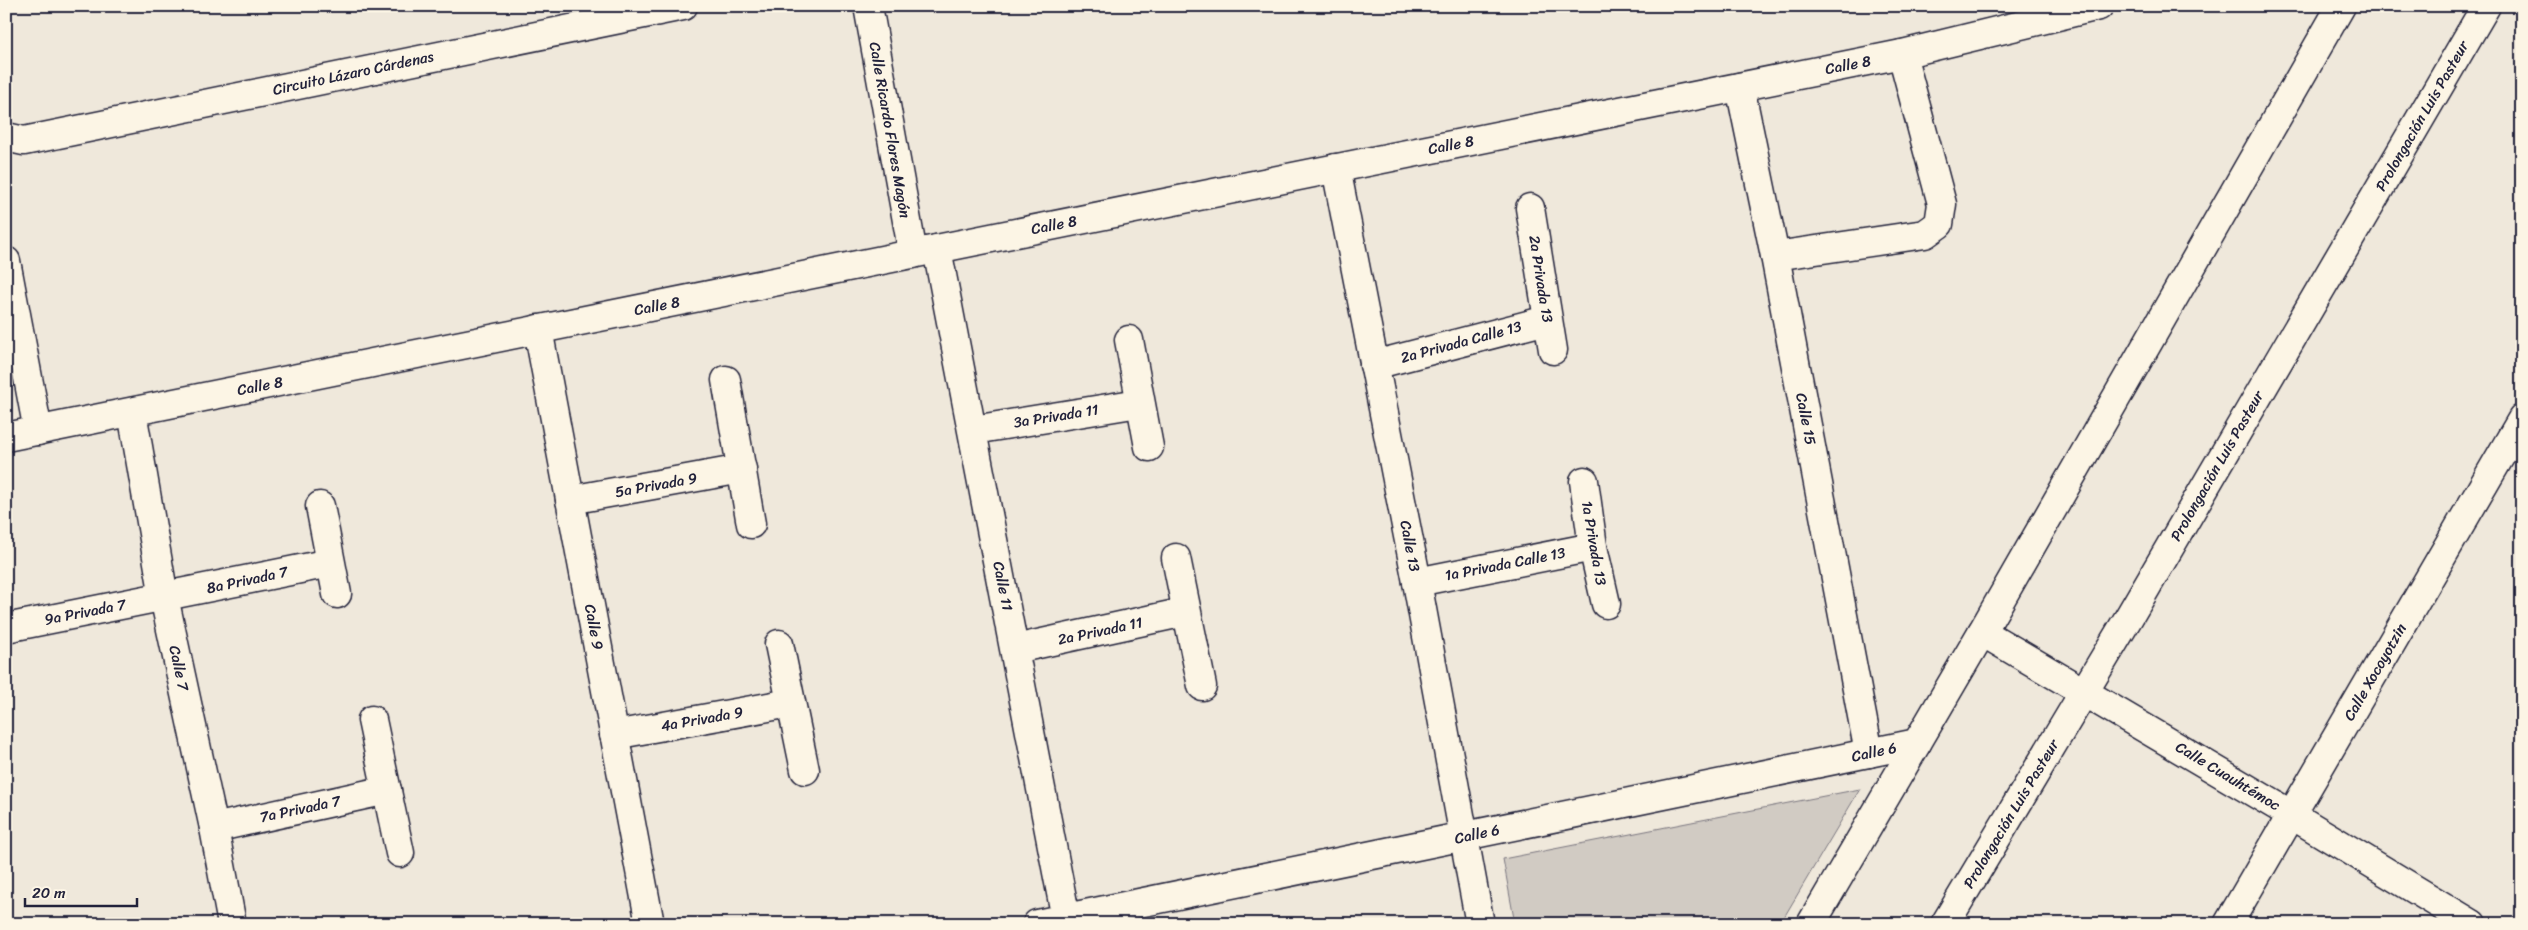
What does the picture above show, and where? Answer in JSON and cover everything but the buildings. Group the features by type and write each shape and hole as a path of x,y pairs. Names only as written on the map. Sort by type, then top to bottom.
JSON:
{"street":[{"name":"Circuito Lázaro Cárdenas","path":"12,144 629,11 683,6"},
{"name":"Calle Ricardo Flores Magón","path":"868,6 925,251"},
{"name":"Calle 8","path":"6,437 1902,54 2099,6"},
{"path":"1811,924 1982,632 2341,6"},
{"name":"Prolongación Luis Pasteur","path":"1945,924 2085,692 2486,6"},
{"path":"1775,256 1925,234 1939,224 1942,204 1902,54"},
{"name":"Calle 15","path":"1740,87 1775,256 1869,753"},
{"name":"Calle 13","path":"1336,168 1417,582 1480,924"},
{"name":"2a Privada 13","path":"1530,208 1553,350"},
{"name":"Calle 11","path":"925,251 973,430 1066,921"},
{"path":"6,261 38,431"},
{"name":"2a Privada Calle 13","path":"1374,365 1547,320"},
{"name":"Calle 9","path":"538,330 650,924"},
{"path":"1129,340 1139,403 1149,447"},
{"path":"726,380 751,524"},
{"name":"3a Privada 11","path":"973,430 1139,403"},
{"name":"Calle 7","path":"132,412 164,597 214,828 232,924"},
{"name":"Calle Xocoyotzin","path":"2228,924 2522,419"},
{"name":"5a Privada 9","path":"570,500 742,469"},
{"name":"1a Privada 13","path":"1584,481 1593,547 1606,604"},
{"path":"320,506 337,594"},
{"name":"1a Privada Calle 13","path":"1417,582 1593,547"},
{"path":"1176,558 1185,612 1202,686"},
{"name":"8a Privada 7","path":"164,597 330,563"},
{"name":"9a Privada 7","path":"6,628 164,597"},
{"name":"2a Privada 11","path":"1014,649 1185,612"},
{"name":"Calle Cuauhtémoc","path":"1982,632 2472,924"},
{"path":"779,644 806,770"},
{"name":"4a Privada 9","path":"614,735 790,702"},
{"path":"372,720 400,853"},
{"name":"Calle 6","path":"1037,924 1066,921 1917,743"},
{"name":"7a Privada 7","path":"214,828 387,790"}],"shaded area":[{"path":"1860,789 1780,924 1515,924 1503,859"}]}
